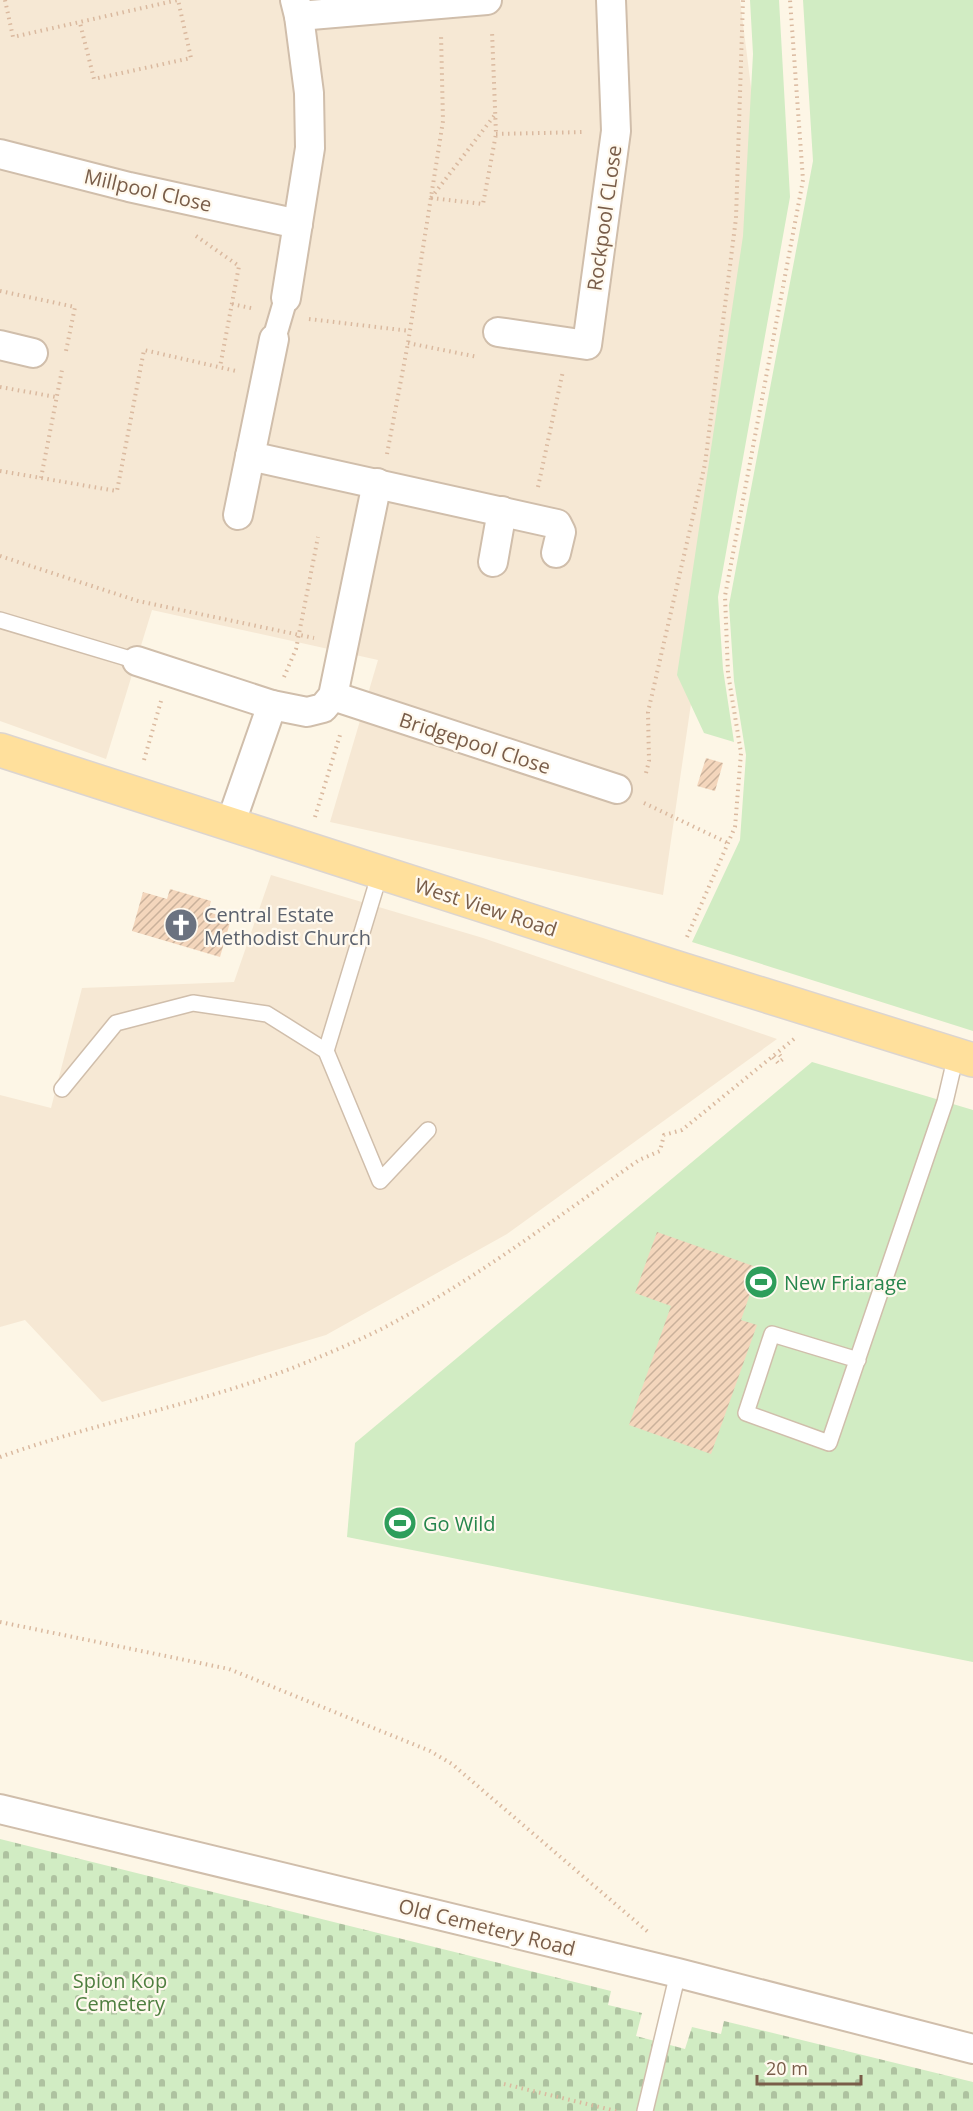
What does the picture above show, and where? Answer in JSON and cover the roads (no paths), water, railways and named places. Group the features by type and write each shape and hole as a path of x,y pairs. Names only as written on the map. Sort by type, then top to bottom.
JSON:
{"main road":[{"name":"West View Road","path":"0,750 964,1058"}],"street":[{"name":"Rockpool CLose","path":"498,332 587,345 616,131 610,0"},
{"path":"238,515 280,317 310,148 309,93 297,8 440,4 489,11"},
{"name":"Millpool Close","path":"1,156 298,224"},
{"path":"0,345 33,353"},
{"path":"250,456 557,524 561,532 556,553"},
{"path":"138,661 272,705 307,712 323,708 333,696 377,483"},
{"path":"492,562 502,511"},
{"name":"Bridgepool Close","path":"333,696 628,795"},
{"path":"230,825 272,705"},
{"name":"Old Cemetery Road","path":"0,1809 678,1973 973,2049"}],"lane":[{"path":"0,620 138,661"},
{"path":"326,1051 380,873"},
{"path":"62,1089 117,1023 193,1003 267,1014 326,1051 380,1181 428,1130"},
{"path":"858,1360 772,1334 746,1413 829,1443 858,1360 945,1102 964,1058"},
{"path":"645,2111 678,1973"}],"place":[{"name":"Central Estate Methodist Church","path":"181,925"},
{"name":"New Friarage","path":"761,1282"},
{"name":"Go Wild","path":"400,1523"}],"park label":[{"name":"Spion Kop Cemetery","path":"120,1992"}]}
